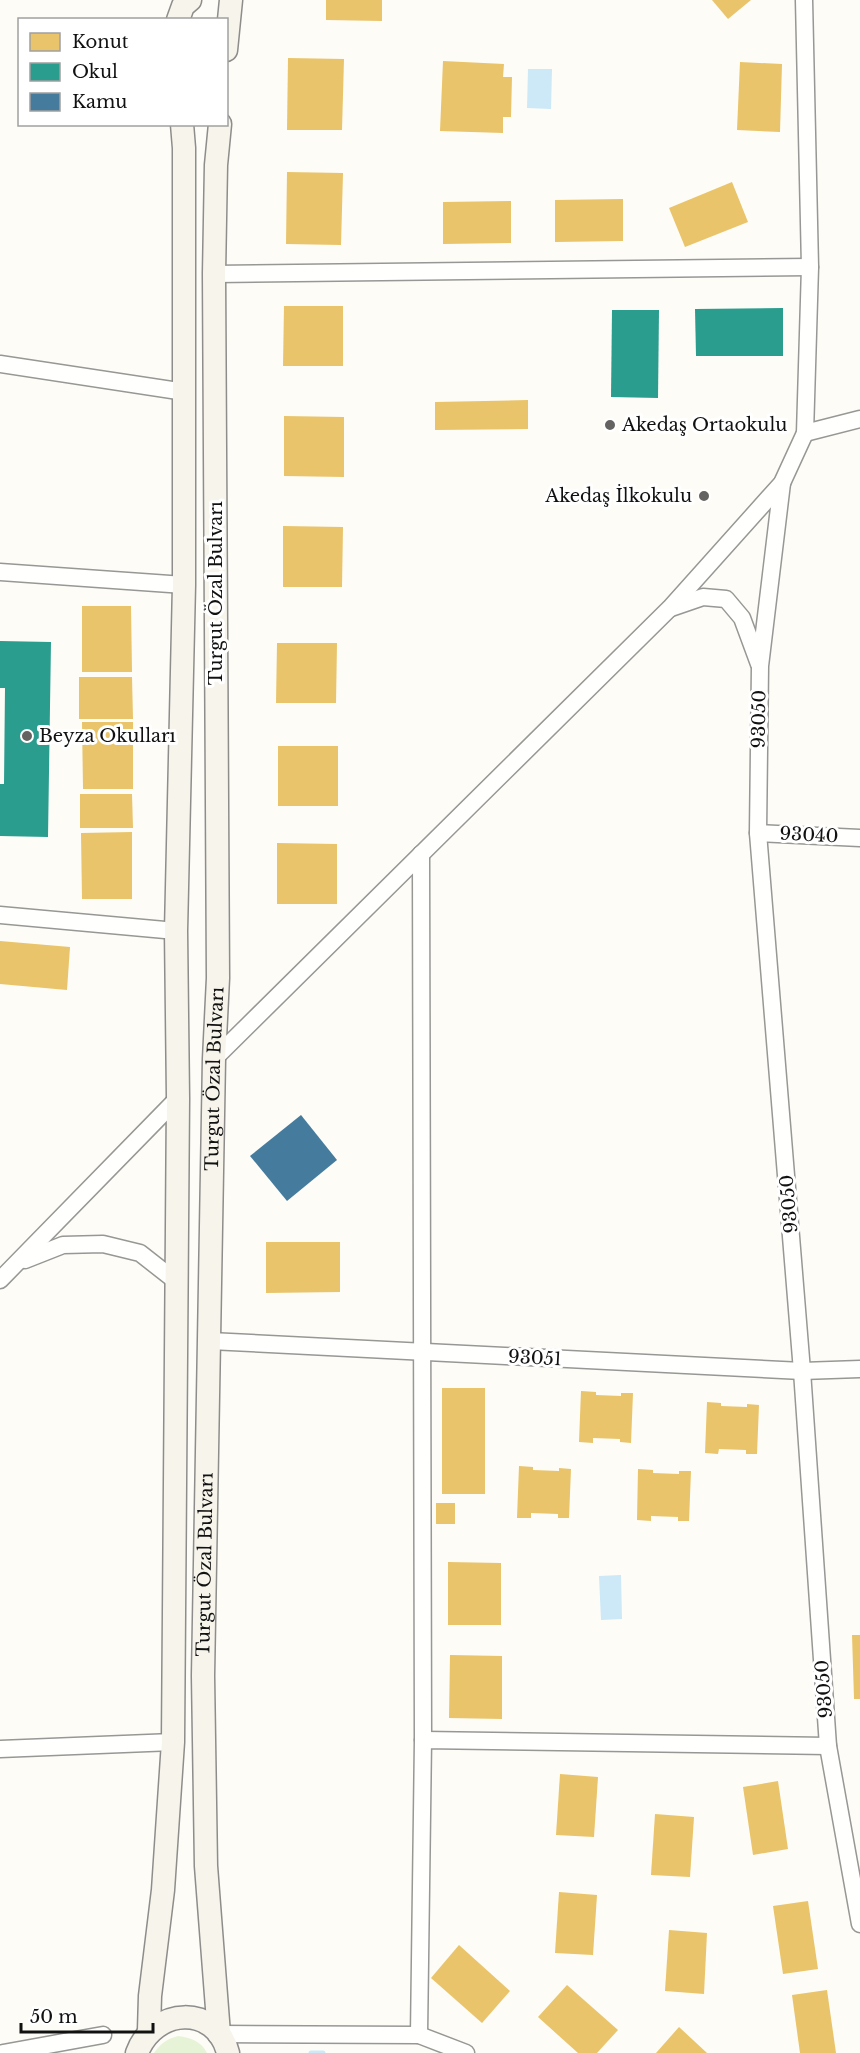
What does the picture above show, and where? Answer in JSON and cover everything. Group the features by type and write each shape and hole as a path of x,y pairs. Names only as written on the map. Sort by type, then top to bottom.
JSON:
{"main road":[{"path":"168,0 172,18"},
{"path":"179,18 183,6 190,0"},
{"path":"218,0 230,10 228,30"},
{"name":"Turgut Özal Bulvarı","path":"137,2053 141,2041 149,2030 150,1996 163,1890 173,1742 178,1098 176,931 184,585 182,126"},
{"name":"Turgut Özal Bulvarı","path":"220,126 216,165 214,274 218,954 214,1059 203,1676 206,1866 224,2043"},
{"path":"149,2030 162,2021 177,2017 192,2018 207,2024 224,2043"}],"street":[{"path":"214,1059 670,608 782,483 805,433 810,267 804,0"},
{"path":"214,274 810,267"},
{"path":"0,364 185,392"},
{"path":"805,433 860,419"},
{"name":"93050","path":"782,483 760,666 758,833 802,1371 828,1746 853,1845 860,1924"},
{"path":"0,572 184,585"},
{"path":"670,608 704,597 726,599 742,618 760,666"},
{"name":"93040","path":"758,833 860,838"},
{"path":"419,2035 423,1740 421,855"},
{"path":"0,915 176,931"},
{"path":"0,1280 178,1098"},
{"path":"19,1263 63,1245 103,1244 140,1254 177,1282"},
{"name":"93051","path":"210,1341 802,1371 860,1369"},
{"path":"423,1740 828,1746"},
{"path":"0,1749 173,1742"},
{"path":"3,2053 103,2035"},
{"path":"224,2043 419,2035 466,2053"}],"green space":[{"path":"178,2036 195,2041 207,2053 154,2053 164,2042"}],"water":[{"path":"528,69 552,69 551,109 527,108"},
{"path":"621,1575 622,1619 601,1620 599,1576"}],"building: Konut":[{"path":"326,0 382,0 382,21 326,20"},
{"path":"712,0 751,0 728,19"},
{"path":"288,58 344,59 342,130 287,130"},
{"path":"443,61 504,64 503,77 512,77 511,117 503,117 503,133 440,131"},
{"path":"740,62 782,64 780,132 737,130"},
{"path":"287,172 343,173 341,245 286,244"},
{"path":"732,182 748,222 685,247 669,208"},
{"path":"623,199 623,241 555,242 555,200"},
{"path":"511,201 511,243 443,244 443,202"},
{"path":"284,306 343,306 343,366 283,366"},
{"path":"528,400 528,429 435,430 435,402"},
{"path":"284,416 344,417 344,477 284,476"},
{"path":"283,526 343,527 342,587 283,587"},
{"path":"82,606 131,606 132,672 82,672"},
{"path":"277,643 337,643 336,703 276,703"},
{"path":"79,677 132,677 133,719 79,719"},
{"path":"82,722 133,722 133,789 83,789"},
{"path":"278,746 338,746 338,806 278,806"},
{"path":"80,794 132,794 133,828 80,828"},
{"path":"132,832 132,899 82,899 81,833"},
{"path":"277,843 337,844 337,904 277,904"},
{"path":"0,941 70,947 67,990 0,984"},
{"path":"266,1242 340,1242 340,1292 266,1293"},
{"path":"442,1388 485,1388 485,1494 442,1494"},
{"path":"581,1391 596,1392 596,1395 621,1396 621,1393 633,1393 631,1443 620,1442 620,1439 593,1438 593,1443 579,1442"},
{"path":"707,1402 721,1403 721,1406 759,1405 757,1454 746,1454 746,1450 719,1449 718,1454 705,1453"},
{"path":"519,1466 533,1467 533,1470 571,1469 569,1518 558,1518 558,1514 531,1513 531,1518 517,1518"},
{"path":"638,1469 653,1470 653,1473 679,1474 679,1471 691,1471 689,1521 678,1521 678,1517 651,1516 651,1521 637,1520"},
{"path":"436,1503 455,1503 455,1524 436,1524"},
{"path":"448,1562 501,1563 501,1625 448,1625"},
{"path":"852,1635 860,1635 860,1699 854,1699"},
{"path":"450,1655 502,1656 502,1719 449,1718"},
{"path":"560,1774 598,1777 594,1837 556,1835"},
{"path":"778,1781 788,1849 753,1855 743,1787"},
{"path":"655,1814 694,1817 690,1877 651,1875"},
{"path":"559,1892 597,1895 593,1955 555,1953"},
{"path":"808,1901 818,1969 783,1974 773,1906"},
{"path":"669,1930 707,1933 704,1994 665,1991"},
{"path":"459,1945 510,1991 482,2023 431,1978"},
{"path":"567,1985 618,2030 597,2053 578,2053 538,2017"},
{"path":"827,1990 836,2053 800,2053 792,1995"},
{"path":"679,2027 707,2053 656,2053"}],"building: Okul":[{"path":"783,308 783,356 696,356 695,309"},
{"path":"612,310 659,310 658,398 611,397"},
{"name":"Beyza Okulları","path":"0,641 51,642 48,837 0,836 0,784 4,784 5,688 0,688"}],"building: Kamu":[{"path":"301,1115 337,1160 287,1201 250,1156"}],"waterway":[{"path":"311,2053 323,2053"}],"place":[{"name":"Akedaş Ortaokulu","path":"610,425"},
{"name":"Akedaş İlkokulu","path":"704,496"},
{"name":"Beyza Okulları","path":"27,736"}]}
